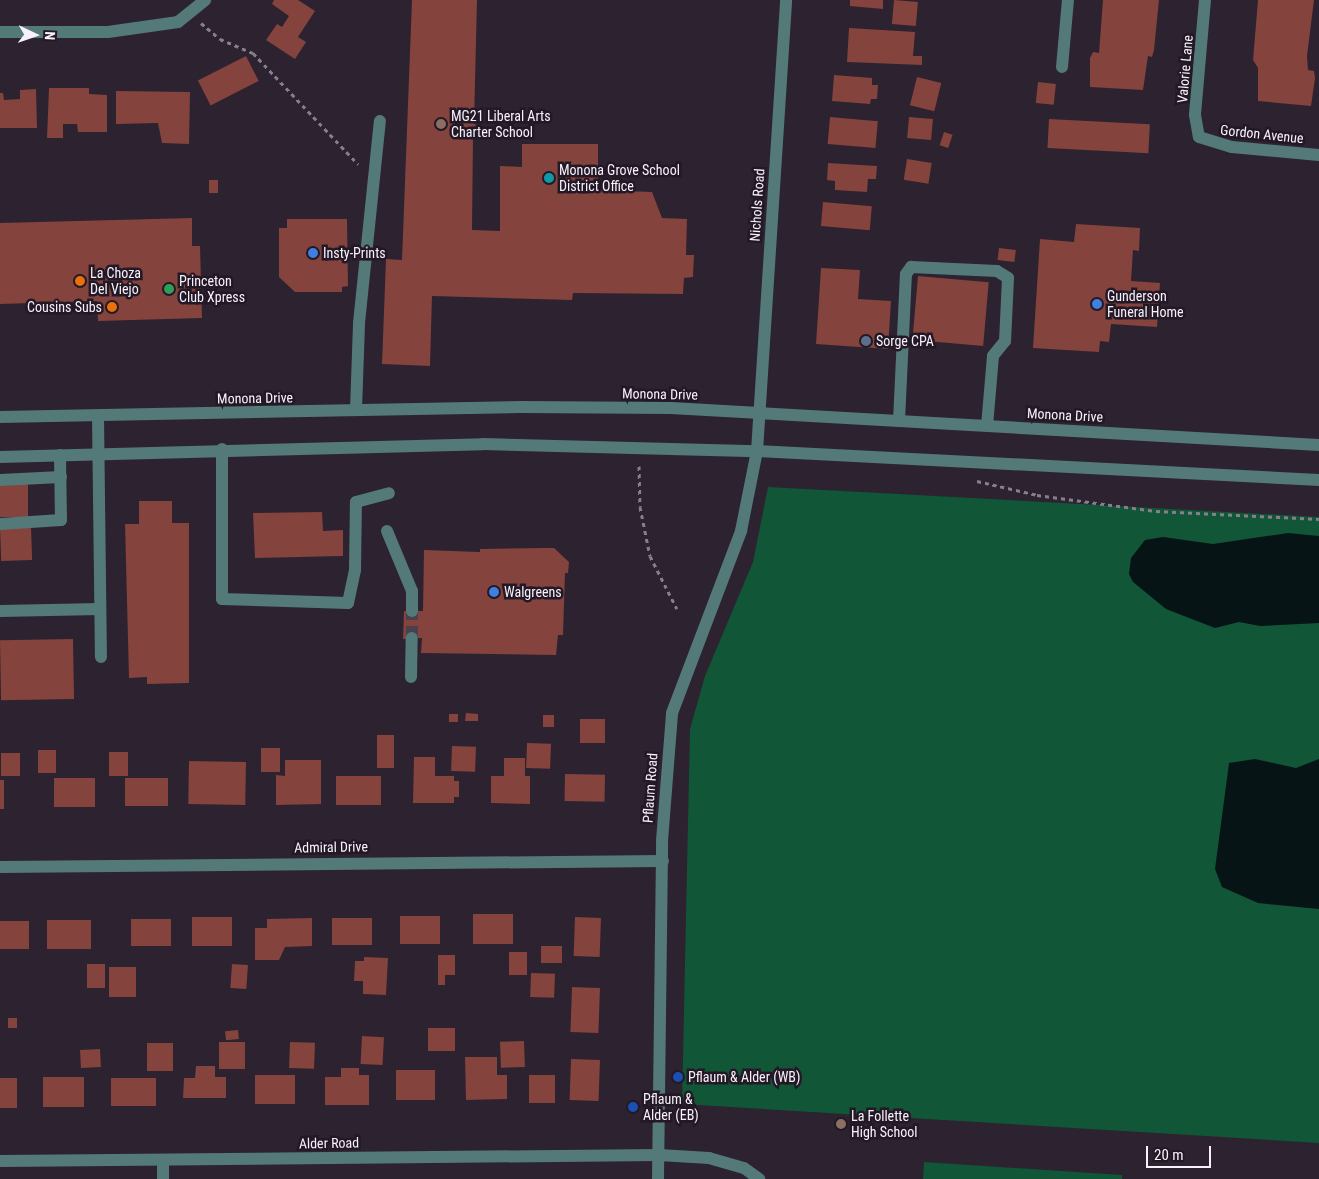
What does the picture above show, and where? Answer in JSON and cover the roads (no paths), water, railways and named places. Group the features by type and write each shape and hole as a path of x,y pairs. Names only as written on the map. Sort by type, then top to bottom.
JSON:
{"street":[{"path":"0,32 108,32 178,22 192,14 205,0"},
{"name":"Nichols Road","path":"758,413 786,0"},
{"path":"1062,67 1068,0"},
{"name":"Valorie Lane","path":"1202,139 1195,115 1205,0"},
{"path":"356,410 359,323 380,121"},
{"name":"Gordon Avenue","path":"1202,139 1267,152 1319,155"},
{"path":"899,421 906,274 911,267 996,271 1008,278 1005,340 993,356 987,426"},
{"name":"Monona Drive","path":"0,418 555,406 758,413 1319,445"},
{"name":"Pflaum Road","path":"658,1179 663,861 672,713 741,531 757,451 758,413"},
{"path":"98,416 101,657"},
{"path":"0,457 222,449 483,444 757,451 1319,480"},
{"path":"222,449 222,599 348,603 355,570 356,502 389,493"},
{"path":"0,524 61,520 60,455"},
{"path":"0,480 61,477"},
{"path":"387,531 412,591 412,611"},
{"path":"0,610 100,609"},
{"path":"411,677 412,638"},
{"name":"Admiral Drive","path":"0,866 663,861"},
{"name":"Alder Road","path":"0,1161 659,1156 709,1158 744,1168 759,1179"},
{"path":"163,1160 163,1179"}],"tunnel":[{"path":"412,611 412,638"}],"place":[{"name":"MG21 Liberal Arts Charter School","path":"441,124"},
{"name":"Monona Grove School District Office","path":"549,178"},
{"name":"Insty-Prints","path":"313,253"},
{"name":"La Choza Del Viejo","path":"80,281"},
{"name":"Princeton Club Xpress","path":"169,289"},
{"name":"Gunderson Funeral Home","path":"1097,304"},
{"name":"Cousins Subs","path":"112,307"},
{"name":"Sorge CPA","path":"866,341"},
{"name":"Walgreens","path":"494,592"},
{"name":"Pflaum & Alder (WB)","path":"678,1077"},
{"name":"Pflaum & Alder (EB)","path":"633,1107"},
{"name":"La Follette High School","path":"841,1124"}]}
